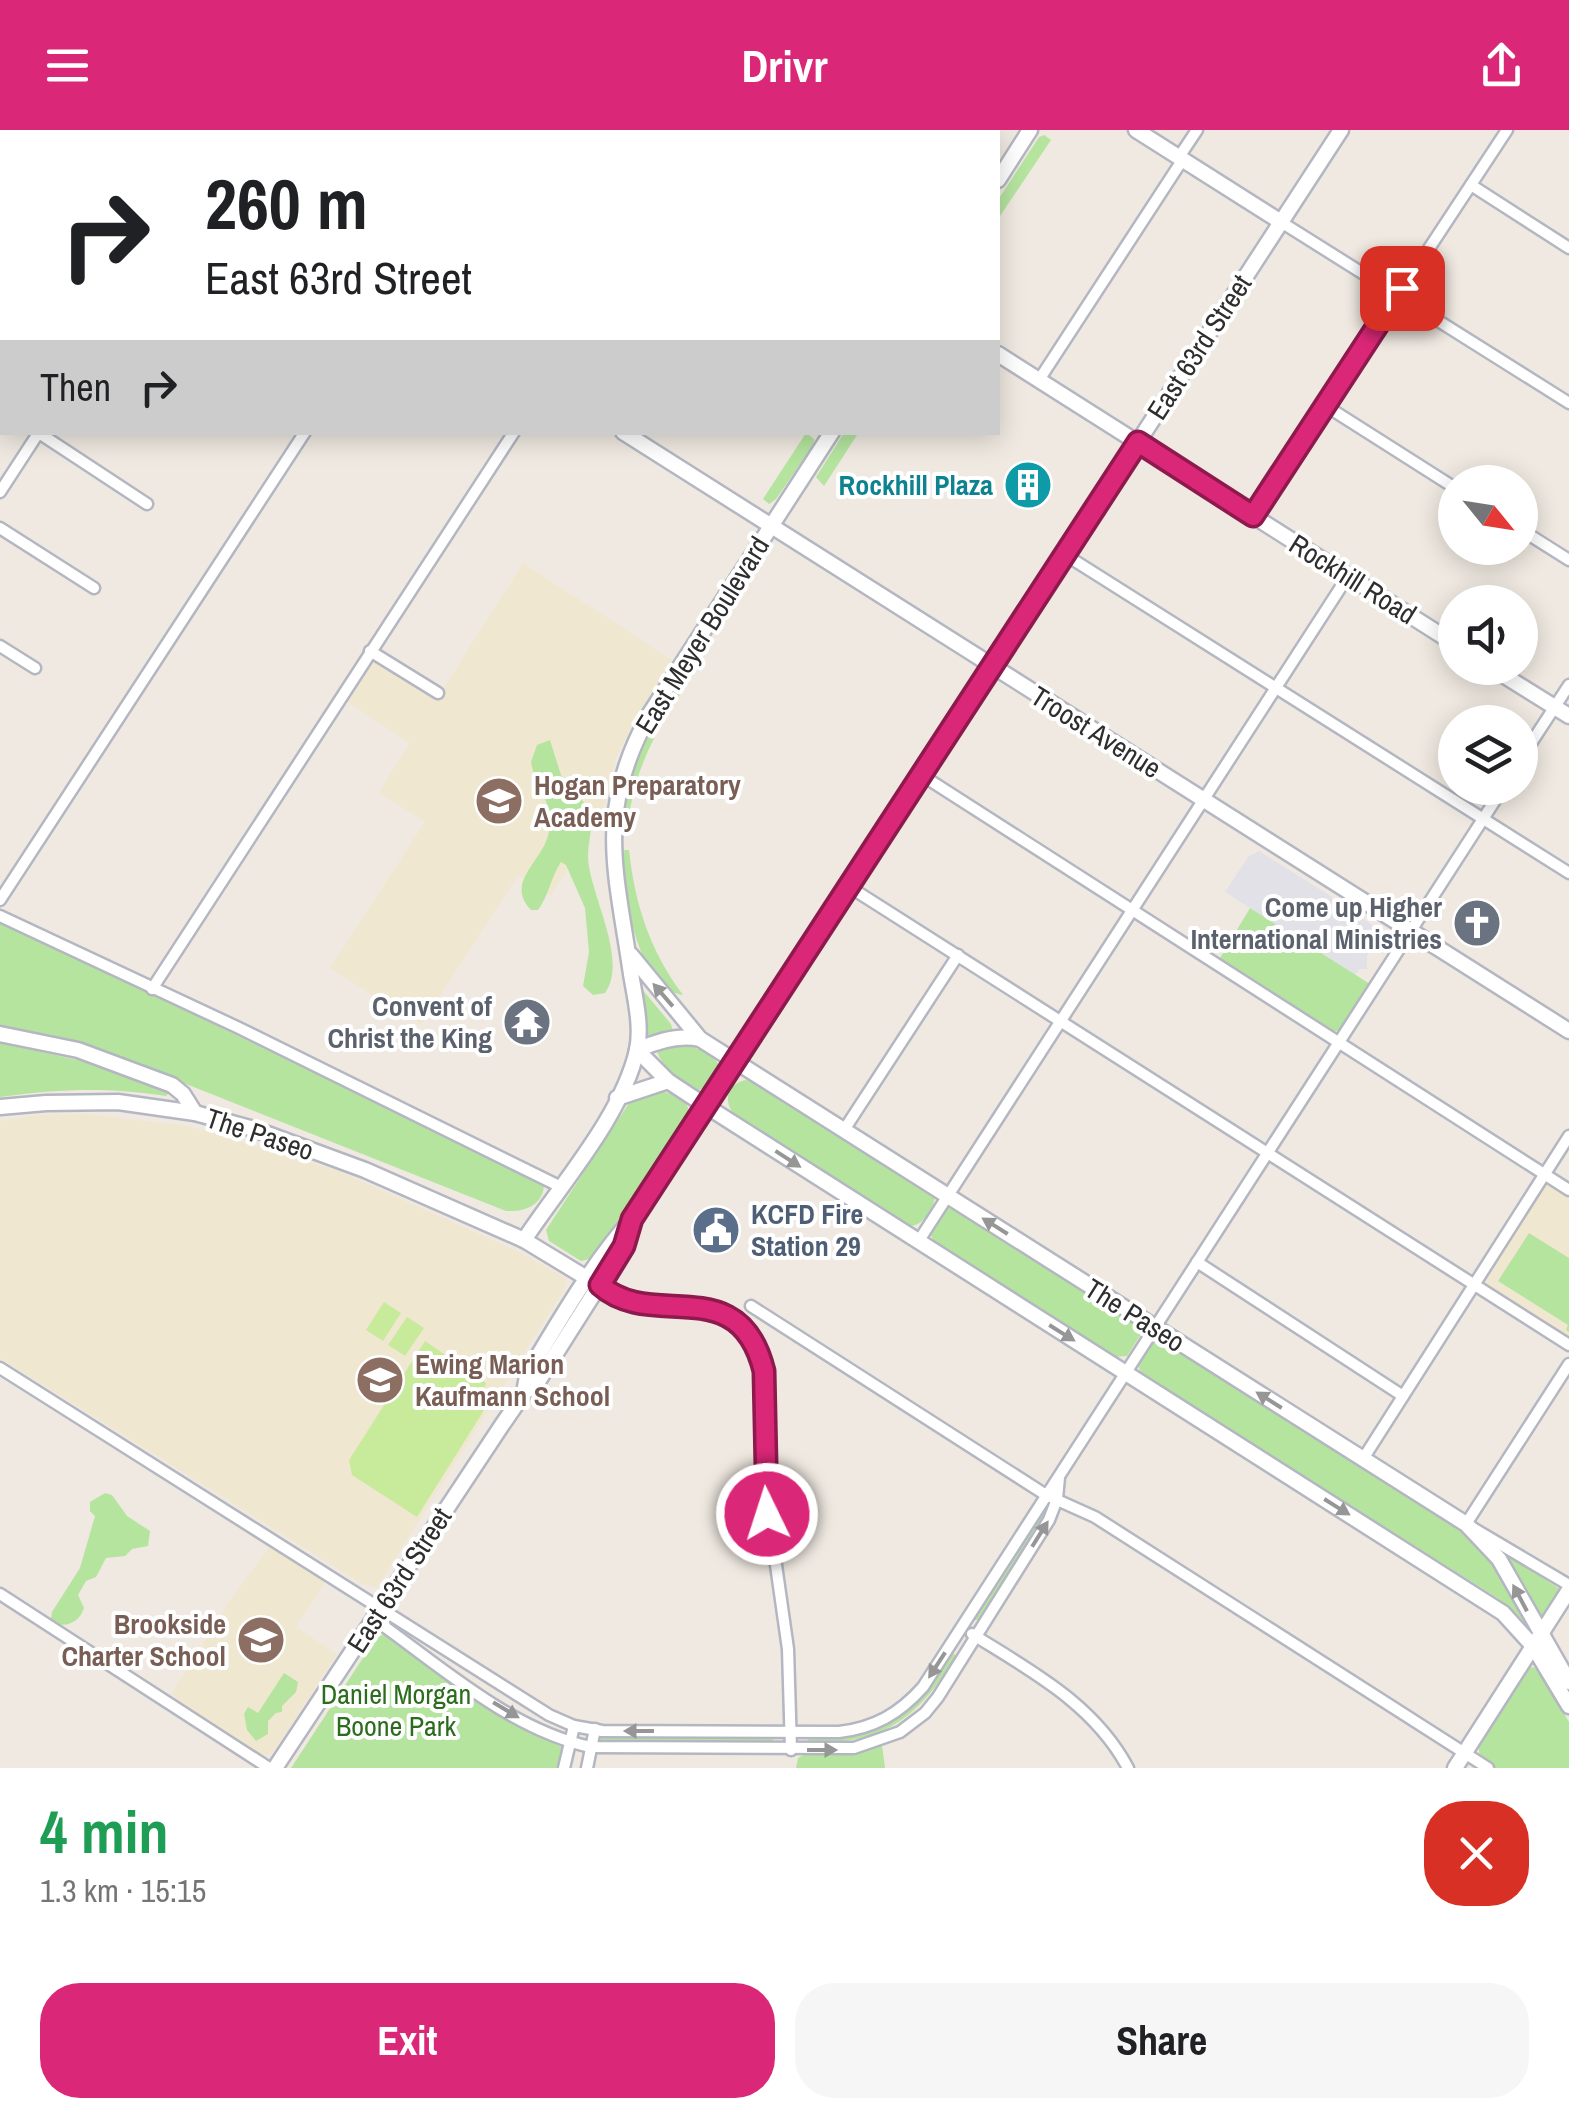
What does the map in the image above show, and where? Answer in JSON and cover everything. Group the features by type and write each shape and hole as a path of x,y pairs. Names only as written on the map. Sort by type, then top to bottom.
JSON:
{"main road":[{"path":"1000,177 1030,130"},
{"path":"1136,130 1281,222"},
{"name":"East 63rd Street","path":"272,1768 524,1392 534,1361 592,1281 619,1231 632,1219 706,1106 1340,130"},
{"name":"Rockhill Road","path":"1000,355 1438,633"},
{"name":"Troost Avenue","path":"627,435 1569,1031"},
{"name":"East Meyer Boulevard","path":"524,1240 617,1098 637,1050 636,1006 612,848 623,770 649,715 830,435"},
{"path":"1519,685 1569,716"},
{"path":"628,949 700,1040"},
{"name":"The Paseo","path":"0,1034 78,1050 172,1085 195,1113 254,1129 365,1170 524,1240 592,1281"},
{"path":"637,1050 654,1042 687,1036 700,1040"},
{"name":"The Paseo","path":"700,1040 1466,1524 1499,1559 1569,1706"},
{"name":"The Paseo","path":"637,1050 668,1081 706,1106 1503,1613 1537,1640 1569,1682"},
{"path":"617,1098 668,1081"},
{"path":"0,1108 46,1102 118,1102 195,1113"},
{"name":"East 63rd Street","path":"524,1392 539,1380 566,1337 588,1286 624,1246 632,1219"},
{"path":"1455,1768 1569,1588"}],"street":[{"path":"1039,380 1197,130"},
{"path":"1253,516 1506,130"},
{"path":"1470,185 1569,248"},
{"path":"1281,222 1569,403"},
{"path":"1326,406 1438,477"},
{"path":"0,492 38,435"},
{"path":"42,435 148,504"},
{"path":"0,900 303,435"},
{"path":"152,990 512,435"},
{"path":"0,528 94,588"},
{"path":"1538,540 1569,560"},
{"path":"1064,554 1569,873"},
{"path":"918,1242 1348,576"},
{"path":"0,646 36,668"},
{"path":"370,652 438,693"},
{"path":"1538,732 1569,685"},
{"path":"920,774 1569,1190"},
{"path":"380,1607 385,1627 442,1668 547,1735 569,1742 592,1747 791,1750 854,1748 900,1732 938,1697 1049,1520 1060,1474 1491,805"},
{"path":"848,886 1569,1345"},
{"path":"0,916 560,1186"},
{"path":"844,1130 958,955"},
{"path":"1363,1460 1569,1136"},
{"path":"1197,1262 1404,1396"},
{"path":"592,1281 619,1299 640,1305 694,1305 717,1312 738,1327 760,1358 764,1371 764,1493 788,1649 791,1750"},
{"path":"751,1306 1052,1497 1095,1517 1488,1768"},
{"path":"1569,1364 1466,1524 1569,1588"},
{"path":"0,1368 549,1715 595,1730 839,1732 885,1720 921,1690 1052,1497"},
{"path":"0,1594 272,1768"},
{"path":"961,1628 1057,1688 1090,1714 1128,1768"},
{"path":"564,1768 574,1726"},
{"path":"587,1768 595,1730"}],"shaded area":[{"name":"Hogan Preparatory Academy","path":"523,563 672,660 616,758 603,810 551,896 518,875 421,1025 330,968 425,822 379,792 410,743 346,701 373,658 438,697"},
{"path":"1259,851 1332,897 1332,905 1344,906 1377,928 1379,937 1367,956 1367,969 1359,969 1355,975 1225,892 1248,857"},
{"path":"85,1114 188,1126 336,1170 517,1251 567,1279 564,1290 377,1587 362,1584 0,1358 0,1121"},
{"path":"1547,1181 1569,1195 1569,1339 1481,1283"},
{"name":"Brookside Charter School","path":"269,1548 325,1582 296,1627 337,1654 277,1747 263,1756 179,1703 172,1693 233,1596"}],"green space":[{"path":"1044,135 1051,140 1000,216 1000,197"},
{"path":"805,435 814,439 776,499 769,504 763,499"},
{"path":"843,435 857,435 824,486 816,477"},
{"path":"690,669 694,673 658,730 641,768 627,835 624,834 620,817 631,773 654,725"},
{"path":"550,740 561,775 591,811 590,872 613,963 605,993 593,995 583,986 589,952 585,908 566,865 561,862 538,910 531,910 524,901 526,874 543,848 550,827 548,807 531,762 537,745"},
{"path":"629,850 646,927 661,962 683,995 667,989 644,957 625,890 621,852"},
{"path":"1250,908 1370,984 1339,1031 1220,958"},
{"path":"0,923 541,1183 543,1193 525,1209 506,1211 103,1051 50,1035 0,1027"},
{"path":"641,988 673,1031 654,1038 648,1035"},
{"path":"0,1043 91,1063 169,1093 166,1096 83,1090 0,1097"},
{"path":"668,1046 698,1049 716,1061 720,1067 706,1088 699,1090 664,1064 657,1051"},
{"path":"746,1080 760,1084 935,1195 927,1216 909,1226 736,1117 728,1095 734,1086"},
{"path":"658,1091 682,1099 689,1112 593,1258 581,1261 549,1241 546,1230 629,1103"},
{"path":"948,1207 954,1207 1142,1326 1127,1356 1114,1357 935,1243 930,1234"},
{"path":"1529,1233 1569,1258 1569,1332 1568,1325 1498,1281"},
{"path":"384,1302 401,1313 383,1341 366,1330"},
{"path":"407,1317 424,1328 405,1356 388,1345"},
{"path":"1162,1338 1460,1528 1489,1557 1529,1623 1499,1599 1141,1374 1138,1365 1154,1339"},
{"path":"425,1341 486,1383 486,1407 417,1517 352,1475 349,1460"},
{"path":"105,1493 112,1495 127,1516 150,1531 148,1546 132,1549 125,1556 106,1558 96,1577 86,1581 78,1595 84,1608 80,1616 74,1622 57,1624 51,1619 52,1612 80,1568 95,1516 90,1511 90,1502"},
{"path":"1043,1509 1048,1514 980,1620 975,1620 974,1617"},
{"path":"1506,1557 1561,1590 1544,1617"},
{"name":"Daniel Morgan Boone Park","path":"384,1634 562,1747 559,1768 291,1768 376,1638"},
{"path":"955,1654 941,1680 896,1724 838,1742 807,1740 856,1732 893,1717 923,1691 950,1655"},
{"path":"1533,1667 1540,1672 1569,1722 1569,1768 1494,1768 1480,1758 1478,1743 1526,1669"},
{"path":"284,1673 298,1682 296,1692 282,1706 282,1712 268,1721 268,1734 256,1741 247,1730 244,1714 248,1707 258,1713"},
{"path":"598,1738 774,1738 772,1742 603,1742"},
{"path":"882,1745 885,1768 796,1768 798,1758 805,1754 847,1753"}],"place":[{"name":"Rockhill Plaza","path":"1028,485"},
{"name":"Hogan Preparatory Academy","path":"499,801"},
{"name":"Come up Higher International Ministries","path":"1477,923"},
{"name":"Convent of Christ the King","path":"527,1022"},
{"name":"KCFD Fire Station 29","path":"716,1230"},
{"name":"Ewing Marion Kaufmann School","path":"380,1380"},
{"name":"Brookside Charter School","path":"261,1640"}],"route":[{"path":"767,1514 764,1371 755,1347 738,1327 717,1312 694,1305 640,1305 619,1299 600,1285 624,1246 632,1219 1138,442 1253,516 1402,288"}]}
